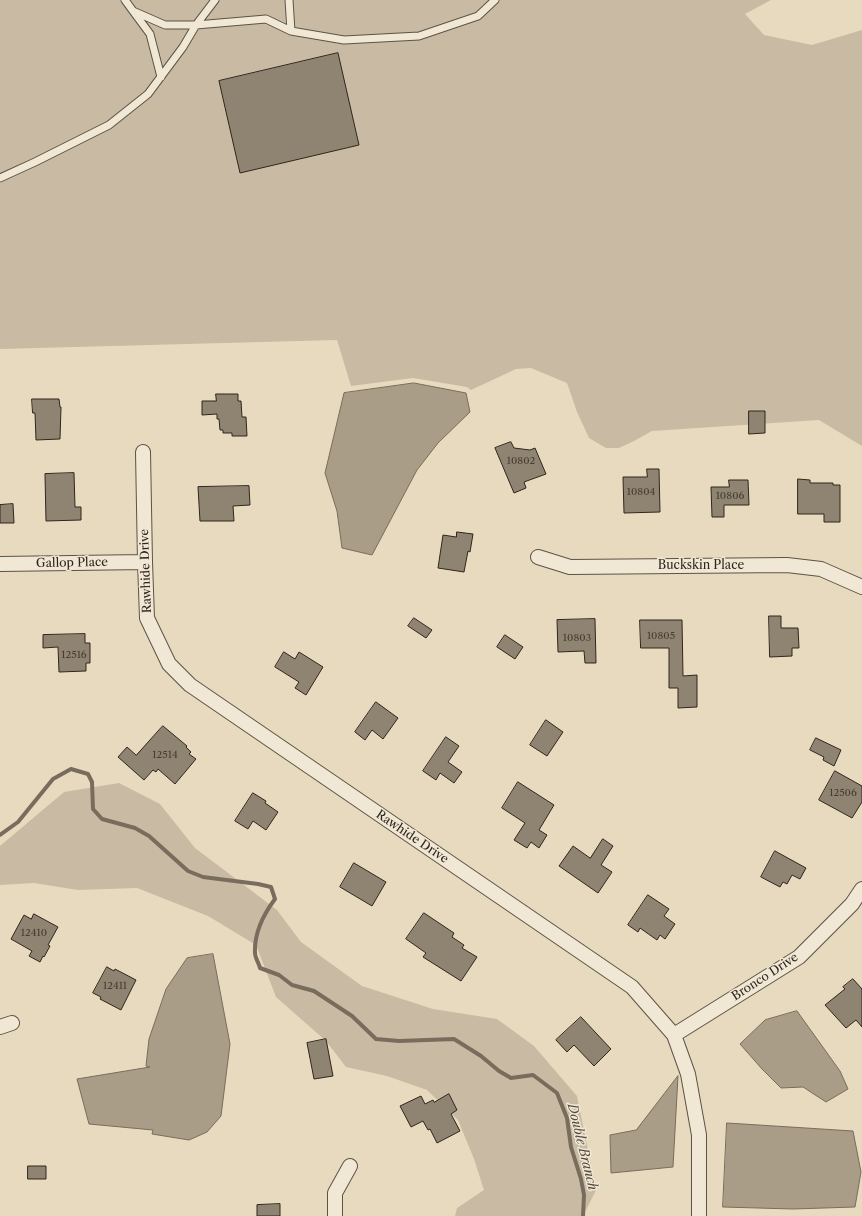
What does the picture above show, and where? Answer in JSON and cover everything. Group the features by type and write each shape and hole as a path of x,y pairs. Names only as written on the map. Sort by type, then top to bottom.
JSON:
{"street":[{"name":"Rawhide Drive","path":"143,452 144,562 147,618 169,664 190,685 632,987 674,1035 688,1074 698,1135 699,1216"},
{"name":"Buckskin Place","path":"538,557 570,567 787,565 821,569 862,587"},
{"name":"Gallop Place","path":"0,564 144,562"},
{"name":"Bronco Drive","path":"674,1035 799,957 852,904 862,889"},
{"path":"335,1216 335,1193 350,1166"}],"lane":[{"path":"125,0 150,34 161,77"},
{"path":"0,178 109,125 148,94 184,47 196,25 215,0"},
{"path":"289,0 291,31"},
{"path":"133,11 165,24 196,25 266,19 291,31 344,40 419,36 478,16 495,0"}],"shaded area":[{"path":"0,0 771,0 745,14 764,35 812,45 862,30 862,446 819,420 652,431 619,448 606,448 589,438 577,412 567,383 531,368 516,369 471,390 467,387 413,378 351,386 337,340 0,349"},
{"path":"414,383 466,393 470,412 438,443 417,470 372,555 342,548 337,511 325,473 344,393"},
{"path":"119,783 160,804 195,848 277,910 301,942 362,986 433,1009 497,1019 534,1046 577,1096 596,1190 583,1216 455,1216 457,1208 484,1190 474,1159 458,1120 427,1090 387,1076 346,1067 326,1041 276,997 256,945 208,916 137,888 78,890 34,883 0,885 0,846 64,792"},
{"path":"213,954 230,1044 221,1116 207,1132 189,1140 152,1134 153,1130 89,1124 77,1079 150,1067 146,1066 149,1039 166,989 187,958"},
{"path":"797,1011 840,1071 848,1089 826,1102 803,1087 781,1088 740,1044 765,1020"},
{"path":"678,1076 673,1167 611,1173 610,1135 636,1130"},
{"path":"727,1123 853,1131 861,1172 855,1207 793,1209 723,1207"}],"building":[{"path":"338,53 359,145 240,173 219,81"},
{"path":"216,394 238,394 238,401 241,401 242,417 246,417 247,436 232,436 232,433 223,433 223,430 220,430 217,414 202,415 202,401 216,401"},
{"path":"32,399 59,399 61,407 60,439 36,440 35,413 33,413"},
{"path":"749,411 765,411 765,433 749,434"},
{"path":"511,442 514,448 530,450 535,448 546,474 524,482 526,488 514,493 495,448"},
{"path":"647,469 659,469 660,512 624,513 623,477 647,477"},
{"path":"74,473 75,507 81,507 81,520 46,521 45,474"},
{"path":"798,479 810,480 810,483 833,483 833,485 840,485 840,522 824,522 824,514 798,514"},
{"path":"729,480 748,480 749,505 724,505 724,517 712,517 711,487 729,487"},
{"path":"249,486 250,505 233,506 234,521 200,521 198,487"},
{"path":"13,504 14,523 0,523 0,505"},
{"path":"457,532 473,534 470,552 468,551 464,572 438,568 443,535 456,537"},
{"path":"769,616 781,616 781,628 798,628 799,648 792,648 792,656 770,657"},
{"path":"414,618 432,630 426,638 408,626"},
{"path":"595,619 596,663 585,663 584,651 558,652 557,620"},
{"path":"640,620 682,620 683,676 697,675 697,707 678,708 678,688 669,688 669,648 641,648"},
{"path":"85,634 85,643 90,643 90,663 86,663 86,671 59,672 58,647 43,648 43,635"},
{"path":"505,635 523,647 515,659 497,647"},
{"path":"284,652 295,659 299,652 323,667 306,695 295,688 299,682 275,667"},
{"path":"376,702 398,718 383,739 372,730 365,740 355,732"},
{"path":"546,720 563,732 547,756 530,745"},
{"path":"163,726 187,746 186,747 191,752 189,754 196,759 175,784 158,769 156,772 153,770 144,780 118,757 127,747 136,755"},
{"path":"446,737 459,746 448,762 462,772 454,783 440,773 436,780 423,771"},
{"path":"816,738 841,750 834,766 823,760 824,757 810,750"},
{"path":"835,771 862,786 862,802 852,818 819,800"},
{"path":"518,782 554,805 539,830 547,835 539,848 531,842 527,848 514,840 525,823 502,808"},
{"path":"253,793 266,801 265,803 278,812 266,830 253,821 248,829 235,821"},
{"path":"603,839 613,846 601,865 612,872 598,893 559,866 573,846 590,858"},
{"path":"775,851 806,868 800,879 792,875 787,884 783,882 780,887 761,877"},
{"path":"354,863 386,882 372,906 340,887"},
{"path":"648,895 669,909 664,916 675,924 665,939 660,935 657,940 640,928 638,932 628,925"},
{"path":"424,913 454,933 452,937 464,945 462,948 477,957 461,981 423,957 426,953 406,939"},
{"path":"34,914 58,927 48,945 50,946 40,962 29,956 32,951 11,939 24,915 31,919"},
{"path":"107,967 114,971 115,969 136,980 121,1010 100,999 101,997 93,993"},
{"path":"853,979 862,989 862,1027 856,1020 846,1028 825,1005 845,989 843,987"},
{"path":"581,1017 611,1049 594,1066 574,1045 567,1052 556,1040"},
{"path":"326,1039 333,1076 314,1079 307,1043"},
{"path":"449,1094 457,1110 451,1114 460,1131 437,1143 430,1129 428,1130 423,1121 411,1127 400,1106 421,1096 425,1104 433,1100 434,1102"},
{"path":"28,1166 46,1166 46,1179 28,1179"},
{"path":"280,1204 280,1216 257,1216 257,1205"}],"waterway":[{"name":"Double Branch","path":"0,835 18,822 53,779 71,769 88,774 92,782 93,809 102,819 135,828 149,836 188,871 203,877 271,887 275,899 260,924 255,945 255,955 260,968 279,975 292,985 314,991 352,1016 376,1039 399,1041 454,1039 481,1056 499,1071 511,1078 533,1075 557,1093 567,1118 571,1147 581,1179 584,1195 583,1216"}]}
